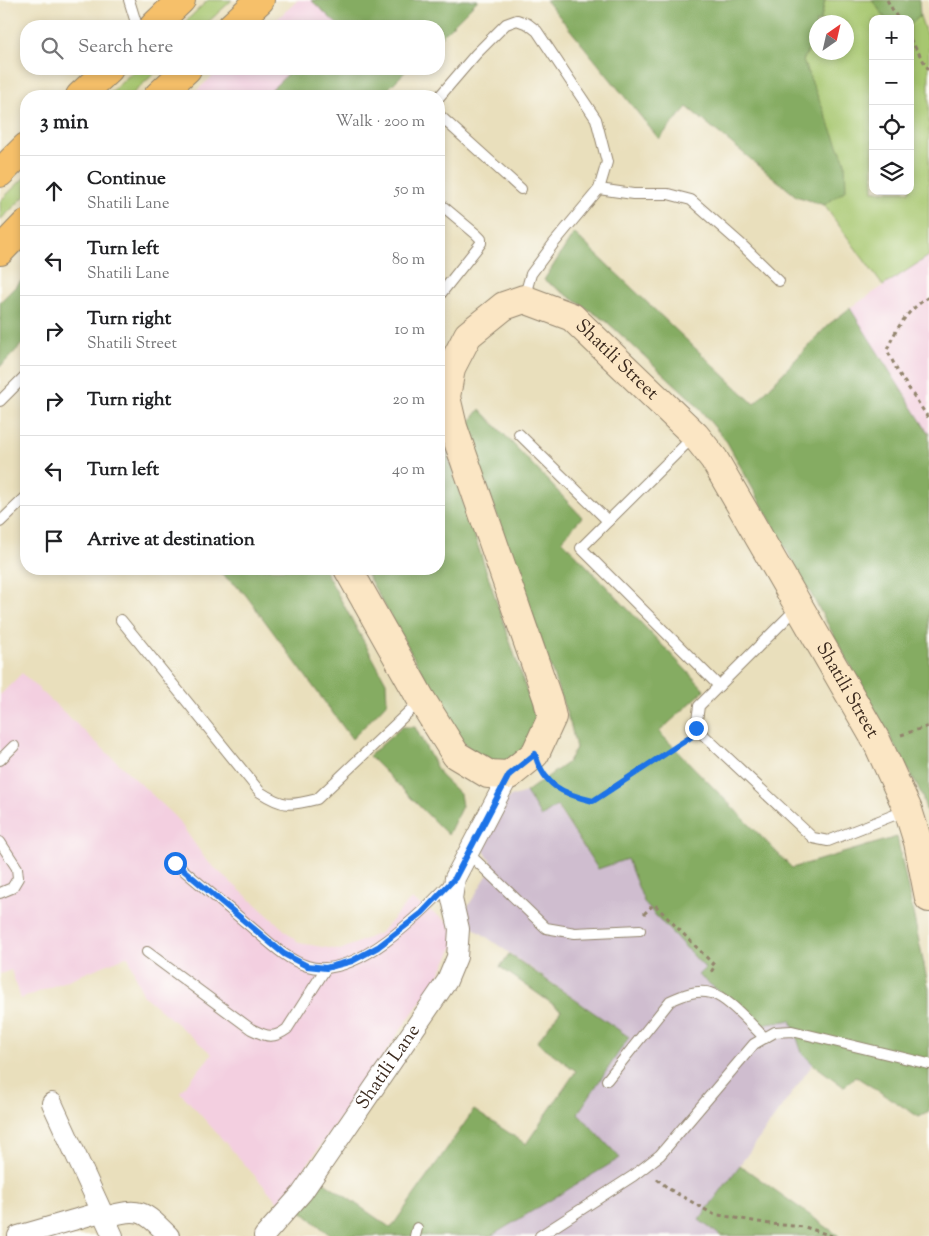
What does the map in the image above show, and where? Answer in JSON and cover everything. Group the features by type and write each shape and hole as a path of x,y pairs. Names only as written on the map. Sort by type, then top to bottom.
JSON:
{"main road":[{"path":"160,20 181,0"},
{"path":"238,20 260,0"},
{"path":"86,90 103,75"},
{"path":"164,90 181,75"},
{"path":"0,173 20,153"},
{"path":"0,251 20,230"}],"street":[{"name":"Shatili Street","path":"524,299 572,317 695,435 714,459 877,742 908,810 918,842 929,898"},
{"path":"351,575 421,700 456,755 488,774 509,775 535,754 552,717 548,700 453,427 446,396 451,368 468,335 504,306 524,299"},
{"name":"Shatili Lane","path":"264,1236 302,1193 447,982 457,957 459,929 452,899 455,878 509,775"},
{"path":"52,1103 113,1236"},
{"path":"18,1236 103,1214 125,1211 139,1211 151,1218 168,1236"}],"lane":[{"path":"129,0 135,20"},
{"path":"445,90 476,54 506,24 516,20 528,24 537,32 596,119 607,162 599,189 554,242 532,274 524,299"},
{"path":"445,120 522,189"},
{"path":"599,189 633,194 668,194 691,200 779,281"},
{"path":"445,209 481,239 481,243 445,288"},
{"path":"0,401 20,381"},
{"path":"519,434 608,521"},
{"path":"695,435 581,548 719,686"},
{"path":"0,522 20,503"},
{"path":"799,606 699,706 696,728 813,838 828,842 908,810"},
{"path":"120,620 260,792 275,802 294,805 317,799 421,700"},
{"path":"0,760 14,746"},
{"path":"0,842 17,868 18,878 12,888 0,893"},
{"path":"468,853 546,928 575,932 640,930"},
{"name":"Shatili Lane","path":"175,863 284,954 307,966 326,968 352,961 378,947 422,913 455,878"},
{"path":"147,952 251,1029 267,1036 278,1035 287,1029 326,968"},
{"path":"608,1080 670,1001 681,996 697,992 712,993 726,1002 765,1038"},
{"path":"540,1236 660,1155 754,1044 775,1032 792,1031 929,1064"}],"path":[{"path":"887,0 896,15"},
{"path":"914,45 929,70"},
{"path":"929,297 908,313 893,334 887,350 898,372 929,419"},
{"path":"535,754 539,769 552,785 577,798 593,801 700,731"},
{"path":"640,930 642,915 654,904 715,966 697,992"},
{"path":"642,1168 669,1189 713,1214 770,1224 805,1227 832,1236"}],"shaded area":[{"path":"298,0 311,0 333,20 276,20"},
{"path":"214,75 287,75 271,90 197,90"},
{"path":"929,256 929,434 850,308"},
{"path":"22,673 176,817 206,860 299,943 340,950 380,933 411,899 453,925 454,946 439,975 280,1204 180,1092 212,1054 143,995 128,956 21,999 11,970 0,974 0,695"},
{"path":"526,792 541,817 556,806 598,869 627,858 645,904 705,968 698,975 762,1025 792,1020 802,1053 813,1064 700,1220 721,1236 491,1236 620,1158 578,1113 629,1037 468,924 467,908 493,866 483,849 485,835 508,798"}],"green space":[{"path":"208,0 232,0 210,20 187,20"},
{"path":"311,0 478,0 445,33 445,20 333,20"},
{"path":"546,0 825,0 822,15 809,15 809,48 803,61 845,162 846,190 824,205 796,196 687,107 659,139"},
{"path":"825,0 872,0 883,15 869,15 869,195 914,195 914,21 920,16 929,43 929,256 883,286 824,205 846,190 803,61 809,48 809,60 854,60 854,15 822,15"},
{"path":"872,0 919,0 920,16 914,21 914,15 883,15"},
{"path":"130,75 153,75 136,90 113,90"},
{"path":"287,75 402,75 387,90 271,90"},
{"path":"20,182 20,201 0,220 0,201"},
{"path":"574,233 754,404 828,325 850,308 929,434 929,820 921,793 727,442 692,400 606,321 544,280"},
{"path":"20,282 20,346 0,367 0,302"},
{"path":"480,409 582,517 562,540 705,690 659,732 792,868 897,837 929,989 929,1112 919,1117 855,1076 844,1087 813,1064 802,1053 791,1020 762,1025 698,975 705,968 645,904 627,859 598,869 557,806 541,817 526,792 567,763 576,748 571,726 466,427"},
{"path":"445,448 536,719 535,729 530,740 521,751 503,762 490,763 481,759 459,738 367,575 445,575"},
{"path":"223,575 327,575 386,682 387,703 352,739 245,594"},
{"path":"402,727 415,727 441,776 460,794 462,806 448,835 369,756"},
{"path":"509,954 629,1037 578,1113 620,1158 491,1236 331,1236 299,1209 323,1181 391,1228 474,1110 526,1144 576,1071 537,1042 561,1010 500,967"},
{"path":"740,1165 839,1236 721,1236 699,1220"}],"route":[{"path":"175,863 284,954 307,966 326,968 352,961 378,947 422,913 455,878 509,775 535,754 539,769 552,785 577,798 593,801 700,731 696,728"}]}
